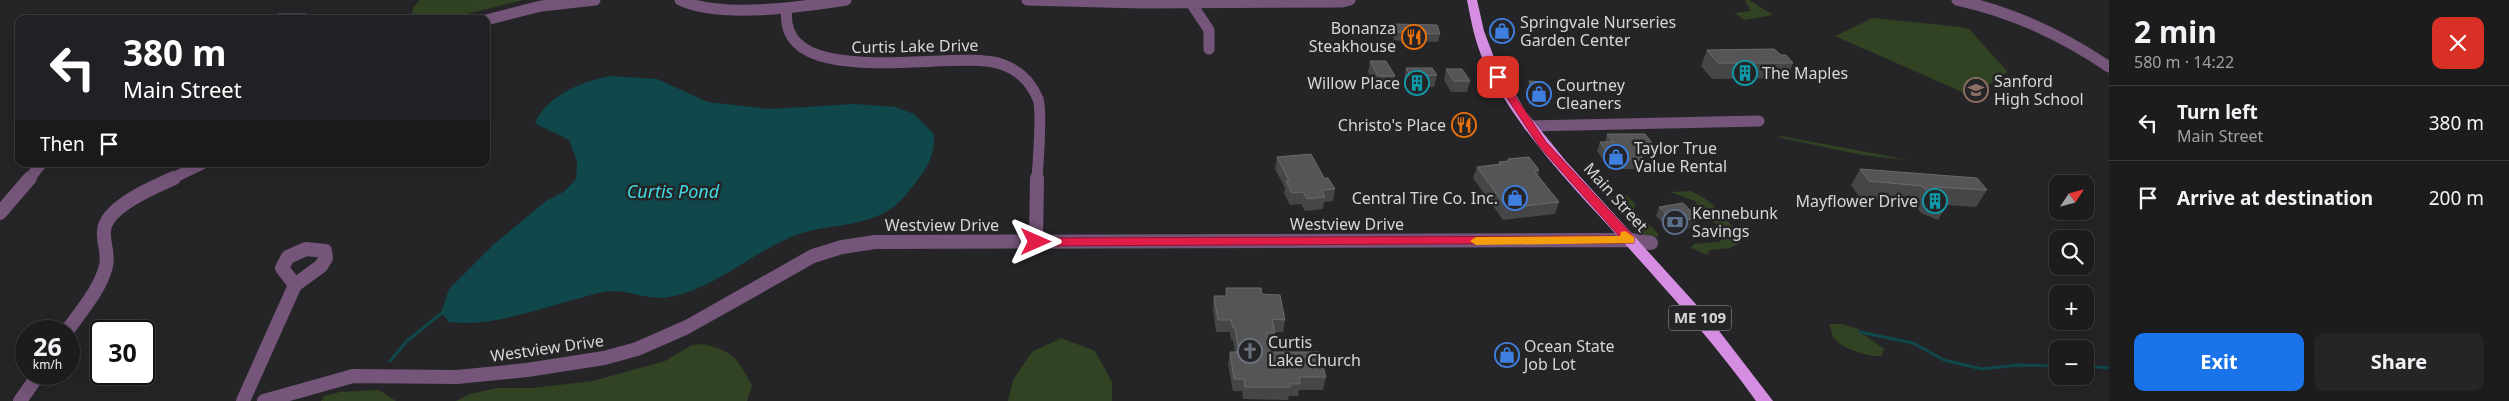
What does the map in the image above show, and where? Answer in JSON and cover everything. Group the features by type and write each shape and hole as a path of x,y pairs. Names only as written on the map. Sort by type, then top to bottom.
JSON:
{"highway":[{"name":"Main Street","path":"1472,0 1479,34 1487,55 1505,90 1528,126 1557,161 1711,332 1764,401"}],"street":[{"path":"490,19 542,3 595,0"},
{"path":"680,0 688,5 702,8 787,8 846,0"},
{"path":"1027,0 1191,3 1342,2 1350,0"},
{"path":"1956,0 1993,8 2030,21 2072,42 2109,67"},
{"path":"1191,3 1210,29 1211,38 1208,49"},
{"name":"Curtis Lake Drive","path":"787,8 786,24 792,39 809,53 828,60 863,65 974,59 1006,66 1026,77 1034,87 1039,101 1036,242"},
{"path":"1528,126 1759,121"},
{"path":"0,213 38,167"},
{"path":"74,320 105,270 107,258 103,231 107,219 131,201 196,167"},
{"name":"Westview Drive","path":"264,401 353,376 457,377 527,370 604,358 637,349 664,338 813,256 842,247 875,242 1630,240 1651,243"},
{"path":"243,401 295,285"},
{"path":"20,401 31,385"}],"green space":[{"path":"420,0 523,0 462,15 412,15 413,8"},
{"path":"1745,0 1749,0 1773,15 1744,20 1735,13 1751,11"},
{"path":"1873,18 1969,29 2008,72 1971,96 1835,36"},
{"path":"1781,136 1909,160 1862,155 1777,137"},
{"path":"1690,191 1713,205 1733,228 1742,242 1730,248 1710,250 1707,255 1691,248 1694,244 1719,242 1725,237 1722,229 1699,209 1702,206 1696,204 1697,202 1671,192"},
{"path":"1626,195 1635,204 1634,211 1658,233 1658,237 1644,236 1606,197"},
{"path":"1829,324 1842,324 1859,329 1860,332 1884,349 1881,356 1861,353 1840,344 1832,335"},
{"path":"1061,338 1095,351 1112,382 1112,401 1008,401 1013,380 1032,352"},
{"path":"703,344 728,353 739,363 752,386 747,401 456,401 470,394 497,388 532,388 593,381 665,361 692,345"},
{"path":"379,390 396,401 321,401 324,396 340,392"}],"water":[{"name":"Curtis Pond","path":"611,76 657,79 708,102 769,109 855,104 895,107 914,114 934,134 933,151 927,166 912,188 896,205 885,212 862,221 799,234 767,249 722,276 690,291 666,298 658,298 619,291 607,291 499,320 466,323 449,322 441,313 449,289 493,245 546,201 565,191 576,179 577,161 569,140 535,122 541,112 567,91 589,81"}],"building":[{"path":"1392,24 1437,25 1440,34 1415,33 1416,36 1404,36 1403,32 1395,32"},
{"path":"1774,49 1781,55 1786,55 1793,63 1718,63 1707,50"},
{"path":"1370,61 1386,61 1395,76 1378,76"},
{"path":"1406,68 1432,68 1437,75 1411,77"},
{"path":"1446,69 1462,69 1470,81 1454,81"},
{"path":"1529,81 1544,82 1550,95 1537,95"},
{"path":"1607,134 1645,134 1652,143 1632,144 1644,160 1626,160 1620,152 1607,152 1600,142 1613,142"},
{"path":"1311,154 1324,178 1328,178 1335,189 1322,190 1325,197 1307,199 1303,192 1292,193 1286,181 1289,181 1277,157"},
{"path":"1529,157 1539,170 1534,171 1559,202 1507,208 1477,167 1501,164 1499,162 1509,161 1508,159"},
{"path":"1860,169 1977,178 1987,190 1934,187 1948,203 1931,196 1922,186 1869,181"},
{"path":"1683,203 1698,218 1674,222 1659,207"},
{"name":"Curtis Lake Church","path":"1226,288 1261,288 1262,294 1280,295 1285,320 1272,319 1275,333 1266,333 1270,352 1319,352 1326,377 1299,377 1300,384 1290,384 1290,387 1245,387 1244,379 1234,379 1230,352 1239,352 1235,328 1233,328 1231,320 1218,320 1214,296 1227,296"}],"waterway":[{"path":"390,361 407,341 442,313"},
{"path":"1860,332 1913,343 1944,360 1982,369 2018,365 2049,366"},
{"path":"2094,367 2109,368"}],"slow traffic":[{"path":"1476,241 1630,240 1625,235"}],"place":[{"name":"Springvale Nurseries Garden Center","path":"1502,31"},
{"name":"Bonanza Steakhouse","path":"1414,37"},
{"name":"The Maples","path":"1745,73"},
{"name":"Willow Place","path":"1417,83"},
{"name":"Sanford High School","path":"1976,90"},
{"name":"Courtney Cleaners","path":"1539,94"},
{"name":"Christo's Place","path":"1464,125"},
{"name":"Taylor True Value Rental","path":"1616,157"},
{"name":"Central Tire Co. Inc.","path":"1515,198"},
{"name":"Mayflower Drive","path":"1935,201"},
{"name":"Kennebunk Savings","path":"1675,222"},
{"name":"Curtis Lake Church","path":"1250,351"},
{"name":"Ocean State Job Lot","path":"1507,355"}],"route":[{"path":"1036,242 1630,240 1542,144 1518,111 1498,77"}]}
